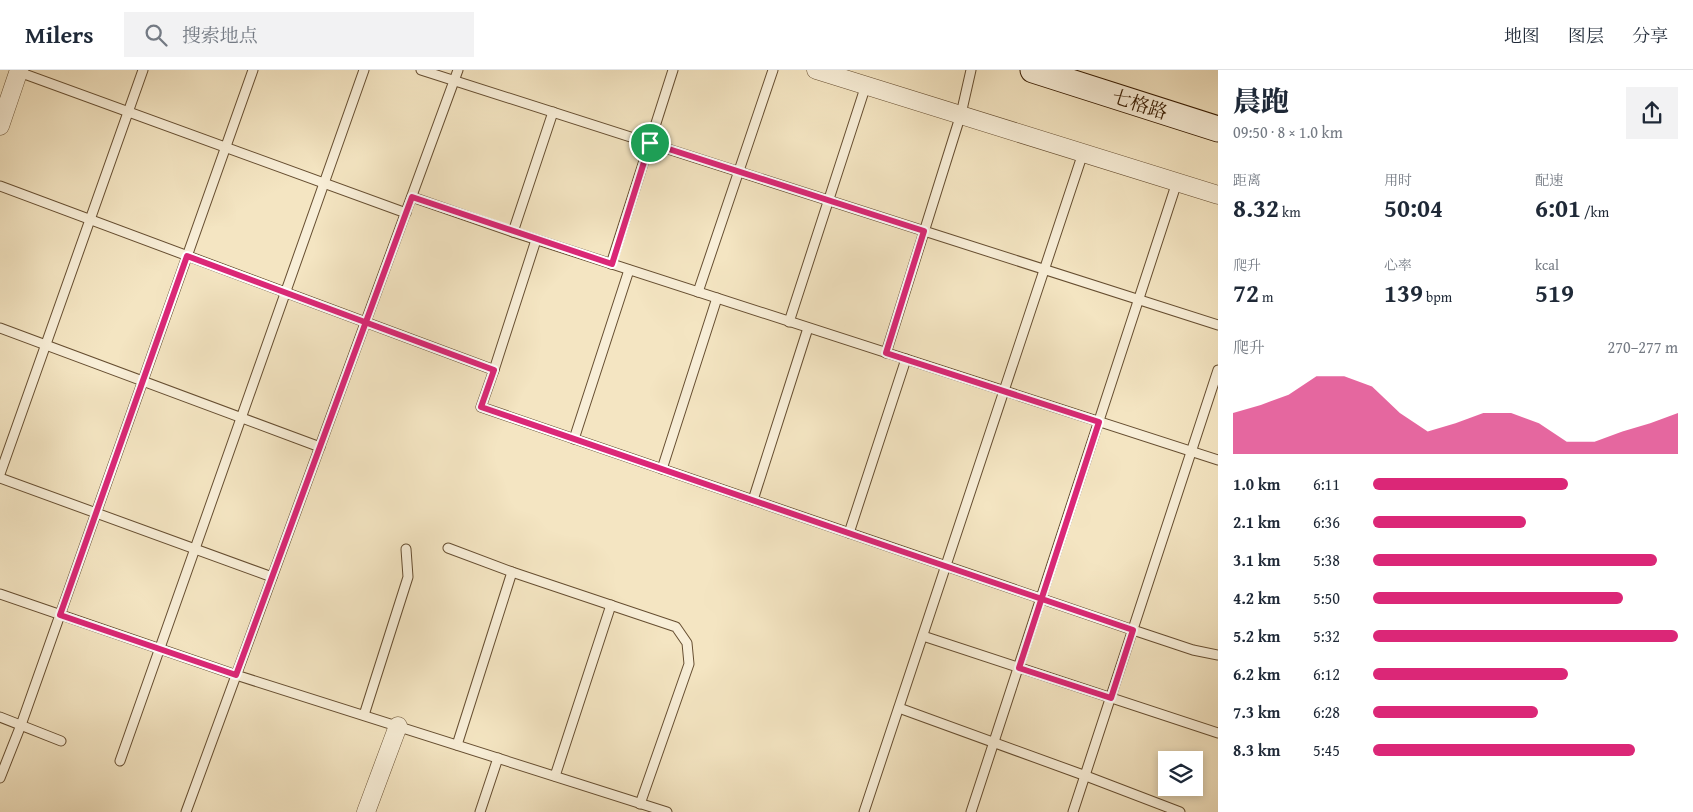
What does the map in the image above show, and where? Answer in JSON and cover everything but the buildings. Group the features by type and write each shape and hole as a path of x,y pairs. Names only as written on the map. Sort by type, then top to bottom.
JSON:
{"street":[{"path":"816,70 1218,195"},
{"name":"七格路","path":"1033,70 1218,129"},
{"path":"0,126 19,71"},
{"path":"366,812 398,726"}],"lane":[{"path":"0,474 143,70"},
{"path":"0,778 21,725 254,70"},
{"path":"120,761 364,70"},
{"path":"421,70 1218,325"},
{"path":"186,812 458,70"},
{"path":"612,264 673,70"},
{"path":"698,292 773,70"},
{"path":"886,353 961,114 971,70"},
{"path":"19,71 406,213"},
{"path":"789,322 866,85"},
{"path":"513,232 554,112"},
{"path":"864,812 1083,152"},
{"path":"971,812 1177,182"},
{"path":"0,186 494,370"},
{"path":"412,197 536,240 1218,460"},
{"path":"536,240 481,407 1133,630 1193,650 1218,654"},
{"path":"574,439 629,270"},
{"path":"662,469 717,298"},
{"path":"0,328 320,446"},
{"path":"753,500 808,328"},
{"path":"849,533 906,360"},
{"path":"1074,812 1218,370"},
{"path":"0,478 272,577"},
{"path":"448,548 512,572 676,627 687,643 689,664 640,804"},
{"path":"364,715 408,577 406,549"},
{"path":"457,745 512,572"},
{"path":"0,594 236,675 667,812"},
{"path":"555,776 611,605"},
{"path":"923,636 1218,734"},
{"path":"899,708 1180,812"},
{"path":"0,717 61,741"},
{"path":"480,812 498,758"}],"route":[{"path":"650,143 612,264 412,197 406,213 366,322 336,404 236,675 60,615 187,256 366,322 494,370 481,407 1041,599 1133,630 1111,698 1019,668 1041,599 1060,540 1099,422 886,353 924,231 650,143"}]}
